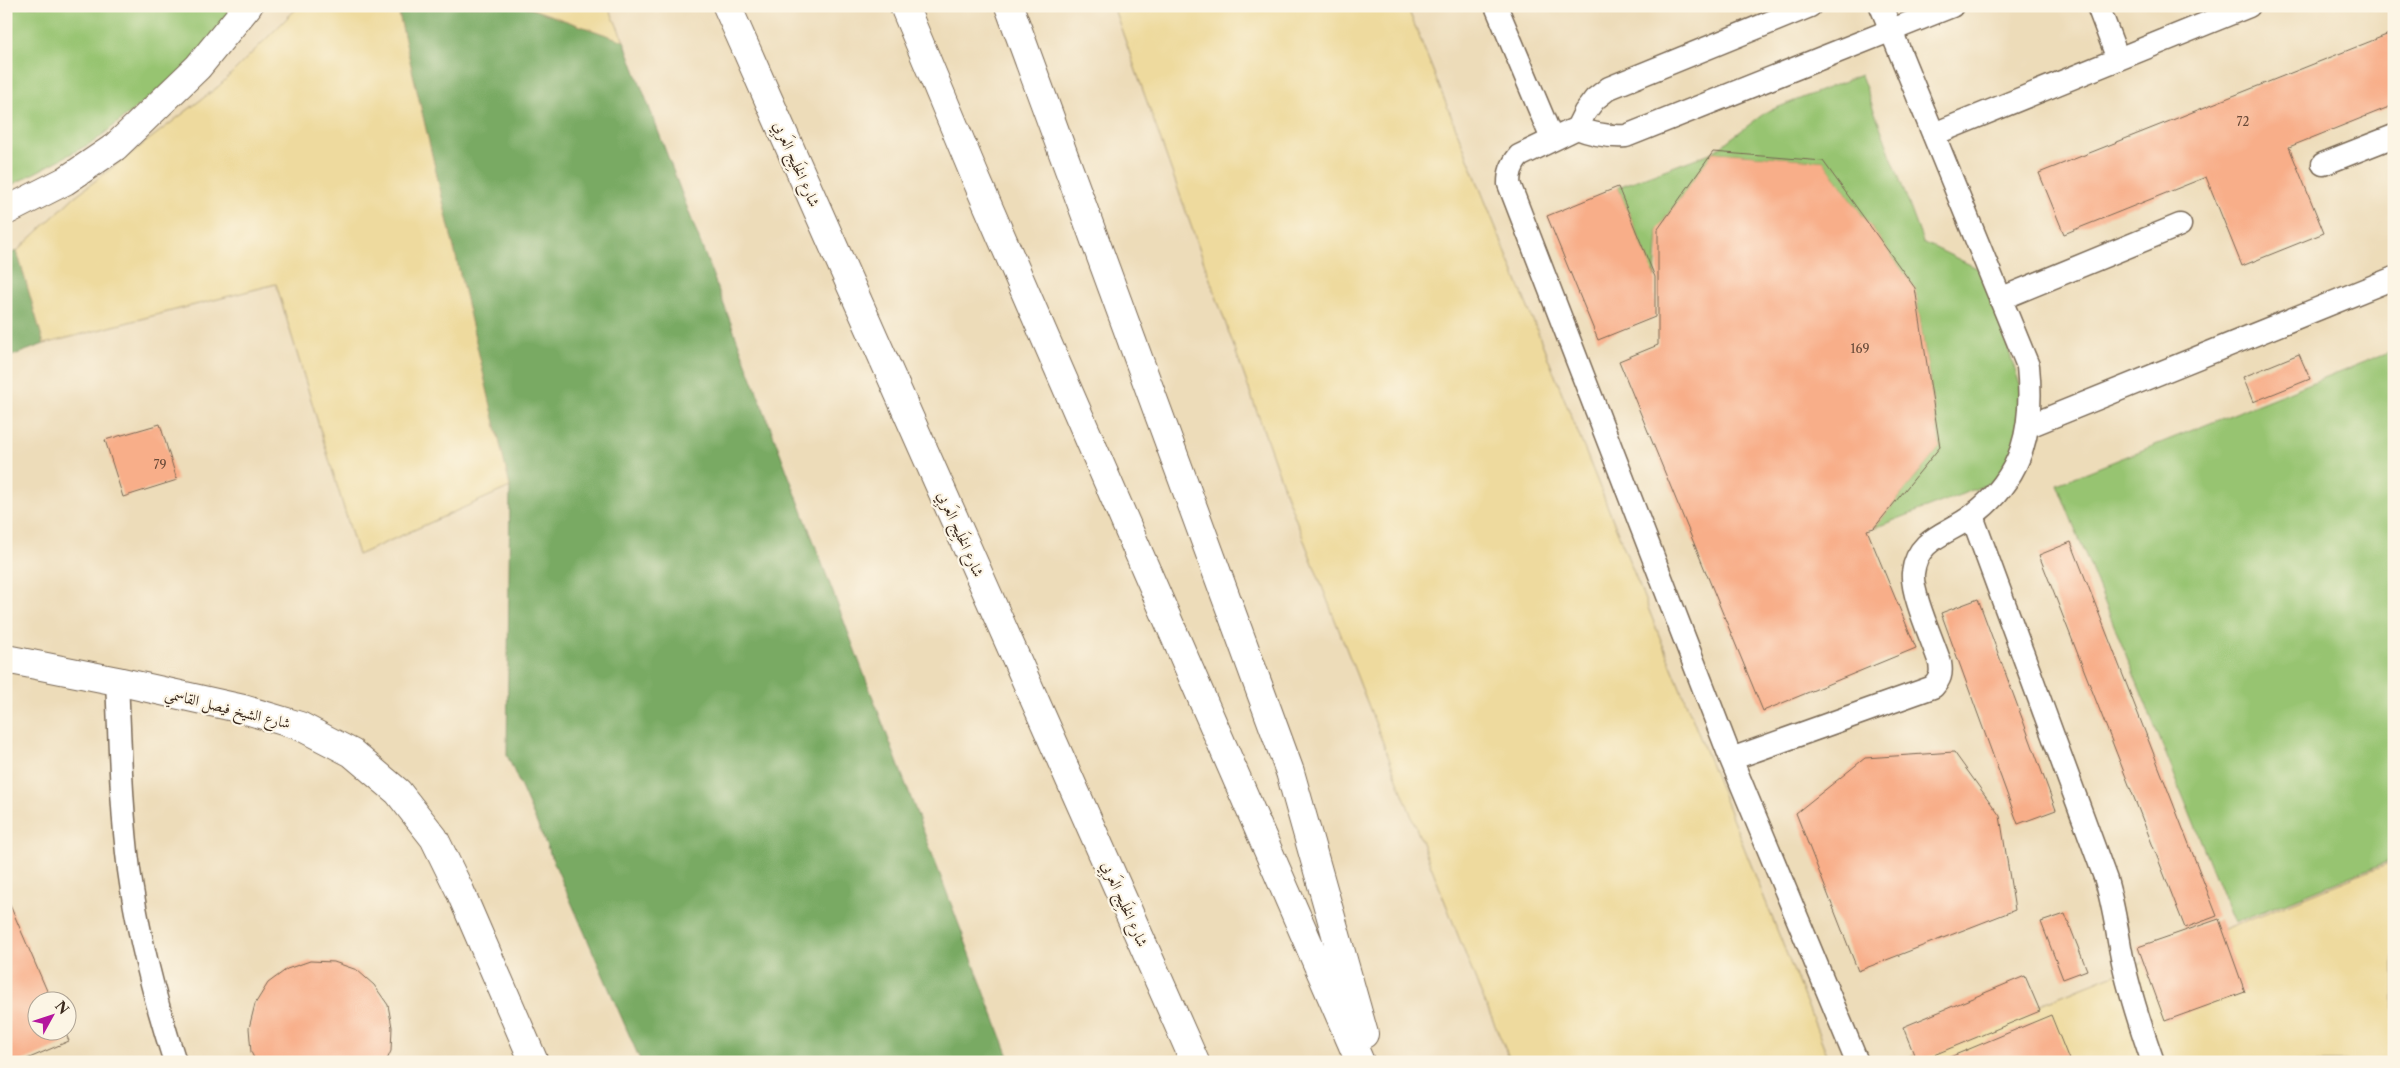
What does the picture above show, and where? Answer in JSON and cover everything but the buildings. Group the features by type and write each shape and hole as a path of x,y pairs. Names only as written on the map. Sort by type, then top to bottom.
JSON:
{"main road":[{"path":"6,211 65,181 115,146 198,68 248,6"},
{"name":"شارع الخَلِيج العَربِي","path":"727,6 1194,1062"},
{"path":"904,6 977,181 1360,1062"},
{"path":"1009,6 1290,772 1372,1062"},
{"name":"شارع الشيخ فيصل القاسمي","path":"6,659 118,681 243,709 300,726 352,753 398,792 434,838 460,891 534,1062"}],"lane":[{"path":"1496,6 1552,139"},
{"path":"1810,6 1609,88 1595,99 1584,112 1577,128 1518,156 1512,164 1509,184 1732,759 1857,1062"},
{"path":"1732,759 1933,687 1942,672 1914,589 1913,574 1916,559 1924,546 1935,536 1972,516 1992,498 2009,477 2021,453 2029,426 2031,396 2028,366 1880,6"},
{"path":"1577,128 1592,134 1609,137 1626,136 1891,32 1952,6"},
{"path":"2098,6 2118,59"},
{"path":"1934,134 2247,7"},
{"path":"2323,164 2394,136"},
{"path":"2000,299 2180,224"},
{"path":"2029,426 2394,278"},
{"path":"1972,516 2106,880 2116,915 2120,948 2132,995 2153,1062"},
{"path":"118,681 123,805 130,870 141,935 156,999 175,1062"}],"green space":[{"path":"6,6 241,6 183,70 95,141 6,188"},
{"path":"397,6 524,6 624,41 1011,1062 641,1062 507,755 510,487"},
{"path":"1861,75 1923,242 1983,271 2032,422 2004,478 1874,528 1940,447 1915,288 1823,161 1713,152 1766,112"},
{"path":"1713,152 1658,229 1655,277 1618,187"},
{"path":"17,251 44,344 6,358 6,255"},
{"path":"2394,350 2394,859 2234,923 2057,484"}],"sand":[{"path":"299,6 397,6 510,487 358,555 276,284 44,344 17,251 74,197 219,86"},
{"path":"524,6 608,6 624,41"},
{"path":"1113,6 1407,6 1830,1062 1511,1062 1479,989 1289,502"},
{"path":"2394,861 2394,1062 1897,1062"}]}
